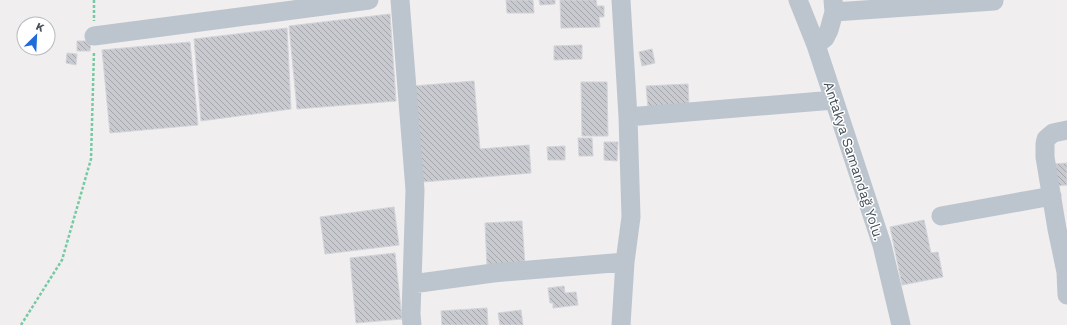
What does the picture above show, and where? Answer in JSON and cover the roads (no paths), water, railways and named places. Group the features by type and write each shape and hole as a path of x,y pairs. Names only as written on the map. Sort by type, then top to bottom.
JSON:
{"street":[{"path":"94,36 370,0"},
{"path":"400,0 415,190 410,314 412,325"},
{"path":"621,0 628,117 630,217 625,262 621,325"},
{"name":"Antakya Samandağ Yolu.","path":"798,0 816,45 882,245 901,325"},
{"path":"816,45 825,38 830,30 833,6 994,1"},
{"path":"628,117 834,100"},
{"path":"1067,130 1053,133 1046,139 1045,144 1045,157 1066,272 1067,295"},
{"path":"940,216 1052,196"},
{"path":"412,284 492,273 625,262"}]}
